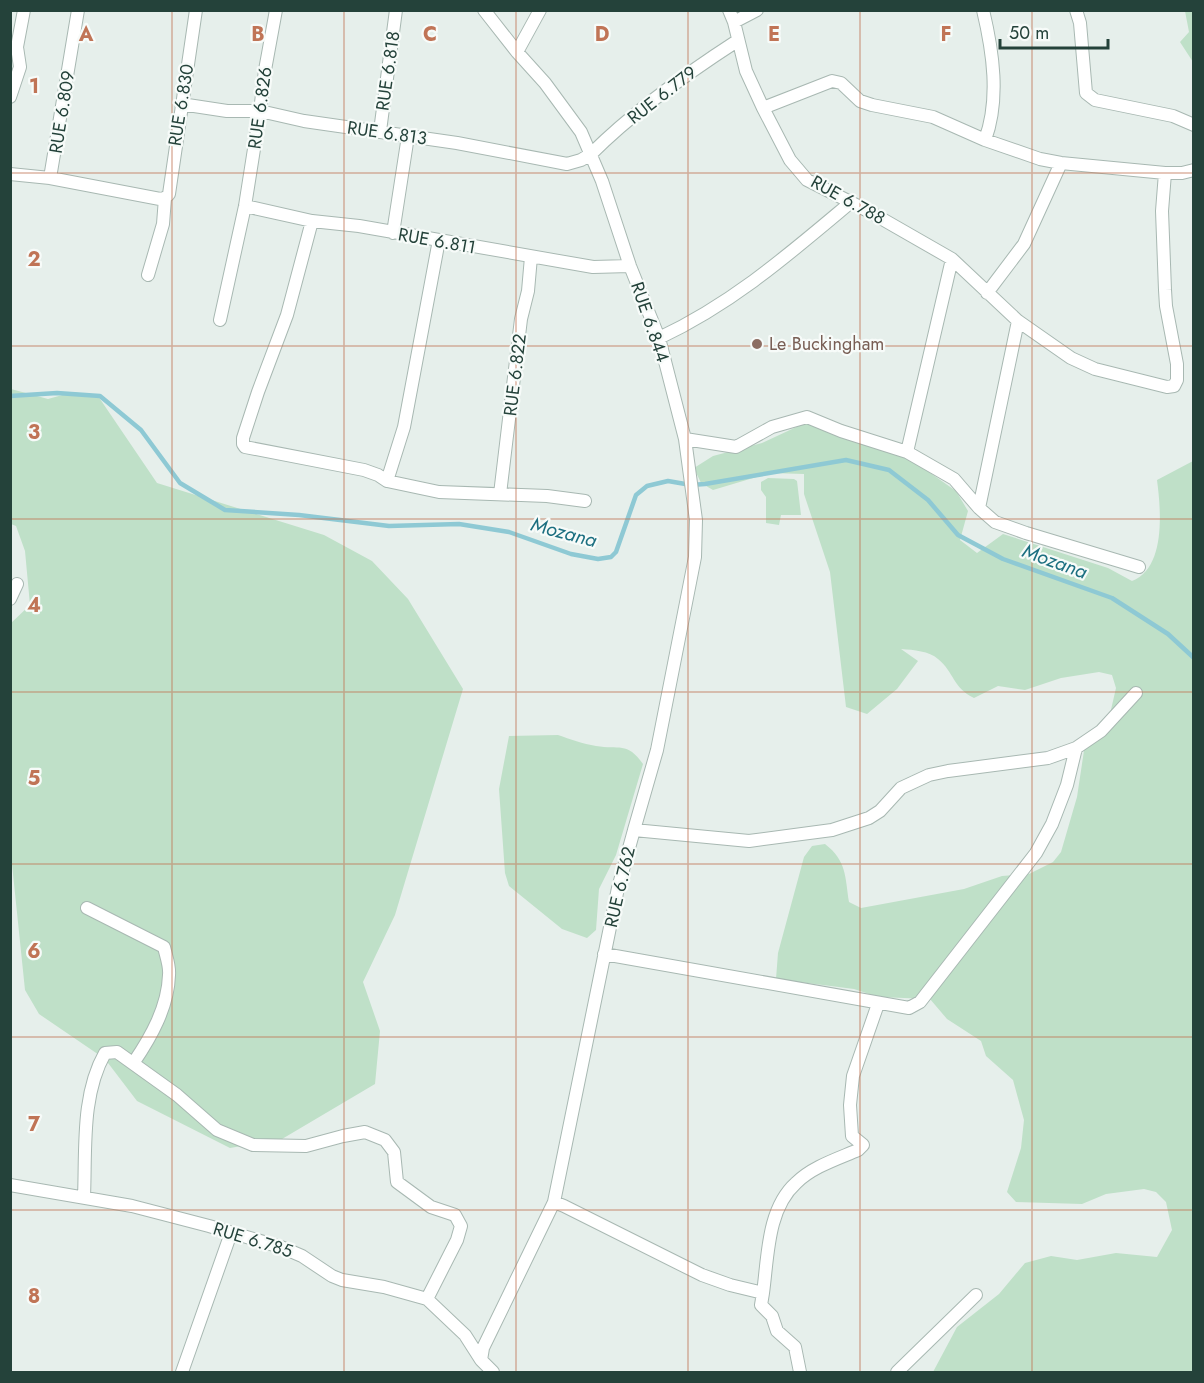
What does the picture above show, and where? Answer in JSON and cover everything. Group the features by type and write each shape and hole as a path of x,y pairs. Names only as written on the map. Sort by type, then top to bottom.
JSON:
{"street":[{"path":"10,97 20,68 17,47 24,10"},
{"name":"RUE 6.809","path":"50,178 78,10"},
{"name":"RUE 6.830","path":"148,275 163,224 165,198 169,194 196,10"},
{"name":"RUE 6.826","path":"220,320 245,206 276,10"},
{"name":"RUE 6.818","path":"381,131 396,10"},
{"name":"RUE 6.844","path":"484,10 546,83 581,132 602,180 630,266 659,338 685,439 696,520 695,557 657,750 634,830"},
{"path":"517,51 540,10"},
{"path":"731,16 757,10"},
{"path":"983,10 993,76 992,123 986,140"},
{"path":"1076,10 1080,23 1086,93 1095,100 1173,116 1194,125"},
{"name":"RUE 6.788","path":"731,16 746,71 790,160 807,180 870,212 952,259 1018,321 1071,358 1095,369 1167,387 1174,386 1177,380 1177,364 1166,306 1162,211 1165,173"},
{"name":"RUE 6.779","path":"591,154 649,104 737,41"},
{"path":"764,108 832,81 841,83 866,103 933,117 1029,156 1062,163 1165,173 1194,170"},
{"name":"RUE 6.813","path":"181,104 227,111 260,111 321,124 381,131 567,164 591,154"},
{"path":"393,233 408,136"},
{"path":"987,293 1024,244 1062,163"},
{"path":"10,174 50,178 160,199 165,198"},
{"path":"659,338 687,325 756,281 850,203"},
{"name":"RUE 6.811","path":"245,206 312,221 359,226 593,267 630,266"},
{"path":"312,221 287,315 258,392 243,444 245,447 364,470 387,481 439,492 547,496 585,501"},
{"path":"387,481 404,427 439,240"},
{"name":"RUE 6.822","path":"500,494 521,319 528,291 531,257"},
{"path":"907,452 952,259"},
{"path":"979,508 1018,321"},
{"path":"685,439 736,447 772,427 807,417 841,431 907,452 954,479 979,508 995,522 1139,567"},
{"path":"10,599 17,584"},
{"name":"RUE 6.762","path":"481,1360 483,1348 554,1202 618,888 634,830 749,841 832,830 869,818 880,811 901,788 923,777 948,771 1048,758 1076,748 1101,731 1136,693"},
{"path":"604,954 909,1008 920,1002 1036,854 1053,824 1067,785 1076,748"},
{"path":"87,908 164,947 169,974 165,999 151,1038 134,1062"},
{"path":"800,1372 795,1347 777,1331 772,1316 761,1305 776,1214 783,1197 796,1182 858,1150 863,1145 852,1136 850,1105 853,1076 878,1004"},
{"path":"84,1197 89,1096 97,1066 105,1053 117,1052 177,1095 217,1130 253,1145 306,1146 365,1132 385,1140 394,1152 397,1182 431,1207 455,1215 461,1226 457,1240 427,1299"},
{"name":"RUE 6.785","path":"10,1185 132,1206 231,1233 302,1256 342,1280 384,1287 427,1299 465,1335 481,1360 493,1372"},
{"path":"554,1202 694,1272 730,1285 763,1293"},
{"path":"182,1372 231,1233"},
{"path":"897,1372 976,1295"}],"green space":[{"path":"1185,11 1193,11 1193,62 1180,42 1189,32"},
{"path":"11,389 48,399 73,392 98,396 157,483 324,535 372,561 408,599 463,689 395,915 363,982 380,1031 375,1084 282,1139 230,1148 137,1101 105,1059 39,1014 25,990 10,845 10,624 30,605 25,551 16,526 11,524"},
{"path":"805,423 841,431 916,463 956,491 968,511 960,540 977,553 1003,534 1108,568 1132,581 1143,574 1151,564 1156,551 1160,522 1157,480 1193,461 1193,1372 933,1372 957,1327 999,1294 1025,1263 1051,1256 1077,1260 1116,1253 1157,1257 1172,1230 1166,1202 1156,1192 1144,1189 1106,1194 1082,1204 1016,1202 1007,1192 1021,1148 1024,1120 1013,1080 986,1056 981,1041 947,1019 930,999 878,997 854,989 776,979 778,953 804,857 812,846 825,844 832,850 844,870 849,902 861,908 964,889 1002,876 1029,874 1053,862 1061,852 1077,797 1085,744 1090,732 1110,714 1116,688 1112,675 1099,672 1061,678 1025,690 998,686 974,698 962,690 943,664 934,656 921,651 901,649 918,661 897,689 867,714 846,707 830,572 804,494 804,474 770,473 713,490 701,483 694,468 713,456 762,443"},
{"path":"768,478 797,481 801,515 781,515 779,525 766,523 766,497 761,490 761,482"},
{"path":"558,735 591,745 627,749 643,764 616,855 599,889 596,930 587,938 562,929 509,886 505,873 499,789 509,736"}],"waterway":[{"name":"Mozana","path":"10,396 57,393 100,396 141,430 180,483 225,510 299,515 389,526 459,524 509,532 571,554 598,559 611,557 616,552 636,495 647,486 668,481 691,485 705,484 846,460 889,470 928,500 958,535 1003,559 1112,598 1168,634 1194,658"}],"place":[{"name":"Le Buckingham","path":"757,344"}]}
